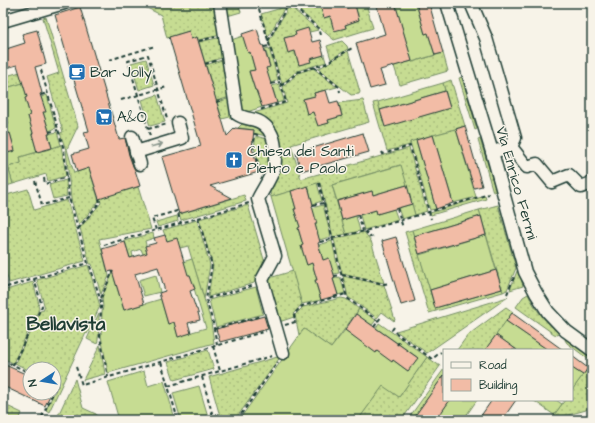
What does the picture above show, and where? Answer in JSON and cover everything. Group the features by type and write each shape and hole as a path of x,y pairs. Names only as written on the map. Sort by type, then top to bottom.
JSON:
{"street":[{"path":"3,21 64,3"},
{"path":"220,3 237,114 263,124 270,131 274,140 276,152 274,167 258,200 275,256 262,280 283,352"},
{"name":"Via Enrico Fermi","path":"447,3 492,152 524,267 532,286 548,312 566,331 592,350"},
{"path":"471,3 486,38 515,138 511,147"},
{"path":"136,152 182,138 173,124"},
{"path":"132,137 140,164"},
{"path":"492,152 511,147"},
{"path":"511,147 527,167 537,164 552,182 568,175 581,186 592,183"}],"path":[{"path":"268,41 289,3 318,28 320,35"},
{"path":"239,116 286,102 259,9"},
{"path":"199,41 225,35"},
{"path":"109,60 156,46"},
{"path":"264,47 270,46"},
{"path":"282,86 298,72 325,64 352,48"},
{"path":"153,146 128,61 148,55 158,89 173,124 173,141"},
{"path":"314,67 338,87 340,92"},
{"path":"41,70 64,150 69,198 102,305 100,337 108,377"},
{"path":"271,84 280,82"},
{"path":"121,100 167,86"},
{"path":"41,95 48,93"},
{"path":"148,129 173,124"},
{"path":"49,132 58,130"},
{"path":"264,186 253,147 255,134 274,140"},
{"path":"382,152 383,154 410,146 431,219"},
{"path":"44,178 45,184 67,177"},
{"path":"35,181 42,205 69,198"},
{"path":"319,183 347,298"},
{"path":"320,242 364,231 489,194"},
{"path":"78,229 100,202 99,199"},
{"path":"104,245 258,200"},
{"path":"313,206 324,203"},
{"path":"397,208 403,228"},
{"path":"156,230 152,218 177,211 180,223"},
{"path":"358,215 364,231 370,237 375,236"},
{"path":"198,218 212,265 206,299 217,345"},
{"path":"3,273 7,287 88,263"},
{"path":"507,294 517,269 524,267"},
{"path":"100,299 113,271"},
{"path":"334,276 341,275 384,284 388,282"},
{"path":"13,365 42,306 34,279"},
{"path":"206,299 263,282"},
{"path":"76,366 82,385 295,322 294,314 302,306 346,294"},
{"path":"338,296 347,298 378,321"},
{"path":"214,329 272,313"},
{"path":"374,327 381,317"},
{"path":"394,327 392,330 432,358 442,352"},
{"path":"397,345 402,337"},
{"path":"213,346 220,371"},
{"path":"168,386 283,352 284,354 237,420"},
{"path":"3,360 22,369"},
{"path":"161,362 178,420"},
{"path":"202,376 214,420"},
{"path":"42,417 50,401"}],"green space":[{"path":"144,3 217,3 221,35 198,40 197,37 191,39 189,31 167,38 161,15 145,7"},
{"path":"225,3 238,3 241,12 227,16"},
{"path":"292,3 322,3 320,4 324,18 336,15 346,28 345,25 359,20 355,5 363,3 367,7 373,28 334,40"},
{"path":"395,3 416,3 425,34 428,33 435,55 412,62"},
{"path":"289,6 318,30 284,38 301,49 295,52 299,65 310,62 310,59 324,55 326,62 297,71 282,84 269,41"},
{"path":"285,7 268,37 261,14"},
{"path":"46,17 78,126 67,149 74,173 89,168 99,201 79,225 71,199 66,150 60,133 63,132 47,77 59,73 43,18"},
{"path":"243,36 248,53 250,52 255,70 249,72 262,107 244,113 242,111 231,40"},
{"path":"222,37 225,57 205,63 199,42"},
{"path":"342,41 348,49 331,59 327,46"},
{"path":"269,48 278,80 271,83 265,68 270,66 265,49"},
{"path":"348,51 360,92 359,94 351,95 318,69"},
{"path":"443,53 448,71 400,85 394,66"},
{"path":"146,59 154,85 139,90 131,63"},
{"path":"225,59 231,97 216,101 206,65"},
{"path":"313,68 337,87 314,93 315,96 303,99 307,114 319,110 314,113 318,126 329,123 328,120 342,116 339,103 363,100 369,122 291,145 301,179 409,148 427,211 415,215 400,165 332,185 346,234 333,237 320,183 271,197 269,188 277,134 272,125 266,120 247,115 287,103 283,87 298,73"},
{"path":"20,72 23,83 3,89 3,77"},
{"path":"462,77 477,129 475,130 459,78"},
{"path":"451,80 465,126 410,142 410,145 387,151 373,103 378,102 385,126 450,108 443,83"},
{"path":"23,83 27,97 25,98 30,115 28,116 37,152 20,157 21,163 8,167 13,184 3,187 3,154 15,151 10,133 3,135 3,126 9,124 3,105 3,89"},
{"path":"443,83 445,91 380,110 378,102"},
{"path":"279,84 284,101 277,103 272,86"},
{"path":"47,95 56,128 49,131 43,112 45,111 41,97"},
{"path":"157,95 165,122 150,126 142,100"},
{"path":"231,98 234,116 222,119 217,102"},
{"path":"244,122 254,123 270,137 253,133 254,130 238,128"},
{"path":"456,129 476,197 453,203 433,135"},
{"path":"57,132 61,145 52,148 48,134"},
{"path":"256,136 270,140 272,166 261,170 254,147"},
{"path":"480,139 496,191 493,192 478,140"},
{"path":"416,140 436,209 430,210 410,142"},
{"path":"61,145 66,176 48,181 46,174 13,184 8,167 21,163 20,157"},
{"path":"401,165 407,185 373,195 372,191 337,201 332,185"},
{"path":"66,180 67,196 53,199 49,185"},
{"path":"317,183 322,201 313,204 308,186"},
{"path":"138,187 151,229 99,239 109,276 101,294 92,264 90,264 80,228 101,203 100,198"},
{"path":"28,189 34,210 67,200 85,261 9,283 3,263 3,196"},
{"path":"291,191 296,209 294,209 300,227 298,228 303,245 301,246 307,265 312,263 317,280 315,281 321,300 302,304 271,197"},
{"path":"244,195 246,201 181,220 179,214"},
{"path":"485,196 486,199 431,215 430,213"},
{"path":"412,204 415,215 402,219 398,208"},
{"path":"248,205 265,263 254,283 208,297 213,266 199,219"},
{"path":"323,205 331,237 319,240 312,208"},
{"path":"498,205 516,268 507,290 503,292 479,210"},
{"path":"394,209 398,220 364,230 360,215 376,210 377,214"},
{"path":"479,210 481,216 414,236 412,230"},
{"path":"177,216 178,221 158,227 156,222"},
{"path":"356,216 360,231 346,234 342,220"},
{"path":"197,220 210,265 204,299 188,246 180,248 167,241 163,230"},
{"path":"412,230 436,311 429,313 405,232"},
{"path":"364,232 371,241 384,283 342,274 334,239"},
{"path":"153,233 154,238 145,241 149,260 143,254 141,249 132,252 133,257 130,258 125,241"},
{"path":"486,235 496,270 430,290 419,255"},
{"path":"332,241 339,273 334,274 323,260 319,245"},
{"path":"192,259 211,322 214,343 108,373 101,336 103,307 102,297 114,270 115,281 124,310 161,299 168,324 174,322 178,336 206,328 190,275 177,279 170,266"},
{"path":"88,265 100,306 62,384 62,361 22,361 22,367 15,363 40,311 44,310 43,308 45,308 37,280"},
{"path":"519,270 523,286 510,290 517,271"},
{"path":"293,271 302,304 293,314 294,317 279,322 266,279"},
{"path":"156,275 160,292 144,296 139,280"},
{"path":"343,276 384,285 395,320 394,321 382,312 377,318 348,297"},
{"path":"340,277 345,293 338,295 333,279"},
{"path":"3,281 6,290 33,282 39,304 39,309 13,363 3,358"},
{"path":"256,287 263,314 216,327 209,300"},
{"path":"502,289 503,292 436,311 435,308"},
{"path":"528,294 537,310 559,333 558,335 554,334 516,307 523,297"},
{"path":"508,297 427,353 396,331"},
{"path":"341,298 346,299 359,309 331,348 304,329 299,335 295,315 303,307"},
{"path":"506,307 513,312 486,349 458,349 468,335"},
{"path":"359,309 376,320 372,325 356,314"},
{"path":"99,313 99,334 97,344 87,339"},
{"path":"506,321 547,349 516,349 496,335"},
{"path":"379,323 427,357 399,397 383,386 358,420 239,420 304,329 331,348 345,330 376,352 377,351 392,361 393,360 408,371 417,357 376,328"},
{"path":"566,338 592,356 592,362 567,343 565,340"},
{"path":"100,345 105,374 83,380"},
{"path":"208,350 214,369 174,380 168,362"},
{"path":"281,356 237,417 221,420 209,377"},
{"path":"427,357 440,366 403,418 406,420 358,420 383,385 399,397"},
{"path":"588,368 592,371 592,402 586,410 557,418 554,415 564,401 573,401 573,389"},
{"path":"573,369 583,375 573,389"},
{"path":"443,370 443,376 412,420 408,419"},
{"path":"144,371 148,386 164,381 175,419 119,420 108,382"},
{"path":"75,379 83,408 96,414 98,420 95,420 94,417 83,420 56,420"},
{"path":"199,386 209,420 181,420 173,393"},
{"path":"50,401 54,401 49,412 46,410"},
{"path":"449,401 476,401 463,420 436,420"},
{"path":"534,401 558,401 562,404 554,415"},
{"path":"3,404 22,413 19,420 3,420"}],"building":[{"path":"319,3 346,3 347,8 355,5 359,20 345,25 346,28 334,31 330,16 324,18"},
{"path":"376,3 395,3 412,61 380,70 385,85 370,89 356,43 385,34"},
{"path":"416,3 429,3 443,53 435,55 428,33 425,34"},
{"path":"80,7 119,139 125,138 129,155 140,186 99,199 89,168 77,172 72,154 89,149 84,132 89,131 55,15"},
{"path":"308,28 312,42 320,40 324,55 310,59 311,62 299,65 295,51 288,53 284,38 296,35 295,32"},
{"path":"257,29 270,67 266,68 277,103 262,107 249,71 255,70 250,52 248,53 242,34"},
{"path":"37,30 46,64 35,67 42,93 40,94 46,112 43,112 50,134 48,134 52,148 37,152 28,116 30,115 25,98 27,97 17,65 3,69 3,50 25,43 22,34"},
{"path":"189,31 191,39 197,37 227,136 235,128 254,130 252,148 259,172 210,186 232,198 179,214 162,157 201,146 169,37"},
{"path":"326,90 330,103 338,101 342,116 328,120 329,123 318,126 313,112 307,114 303,99 315,96 314,93"},
{"path":"445,91 450,108 385,127 380,110"},
{"path":"465,126 482,186 474,188 456,129"},
{"path":"10,133 15,151 3,154 3,135"},
{"path":"363,133 369,152 301,171 296,153"},
{"path":"433,135 453,203 436,209 416,140"},
{"path":"407,185 412,204 377,214 376,210 342,220 337,201 372,191 373,195"},
{"path":"308,186 317,224 315,224 320,242 318,243 323,260 329,258 338,295 321,300 312,263 307,265 301,246 303,245 298,228 300,227 294,209 296,209 291,191"},
{"path":"481,216 486,235 419,254 414,236"},
{"path":"165,235 167,241 177,238 188,275 190,275 195,289 190,291 200,320 188,323 191,333 178,337 174,322 168,324 159,293 165,291 158,267 135,274 144,304 124,310 112,271 108,272 102,249 125,242 130,258 147,253 145,246 156,243 154,238"},
{"path":"396,237 415,301 401,305 382,241"},
{"path":"496,270 502,289 435,308 430,290"},
{"path":"512,313 562,349 547,349 506,321"},
{"path":"356,314 418,358 408,371 377,351 376,353 345,330"},
{"path":"264,316 268,329 220,342 216,329"},
{"path":"496,335 516,349 486,349"},
{"path":"573,357 588,368 583,375 573,369"},
{"path":"3,364 22,372 22,395 3,386"},
{"path":"443,376 443,401 449,401 436,420 412,420"},
{"path":"34,401 47,401 45,406"},
{"path":"491,401 515,401 502,420 478,420"}],"place":[{"name":"Bar Jolly","path":"77,72"},
{"name":"A&O","path":"104,117"},
{"name":"Chiesa dei Santi Pietro e Paolo","path":"234,160"}],"district":[{"name":"Bellavista","path":"66,323"}]}
